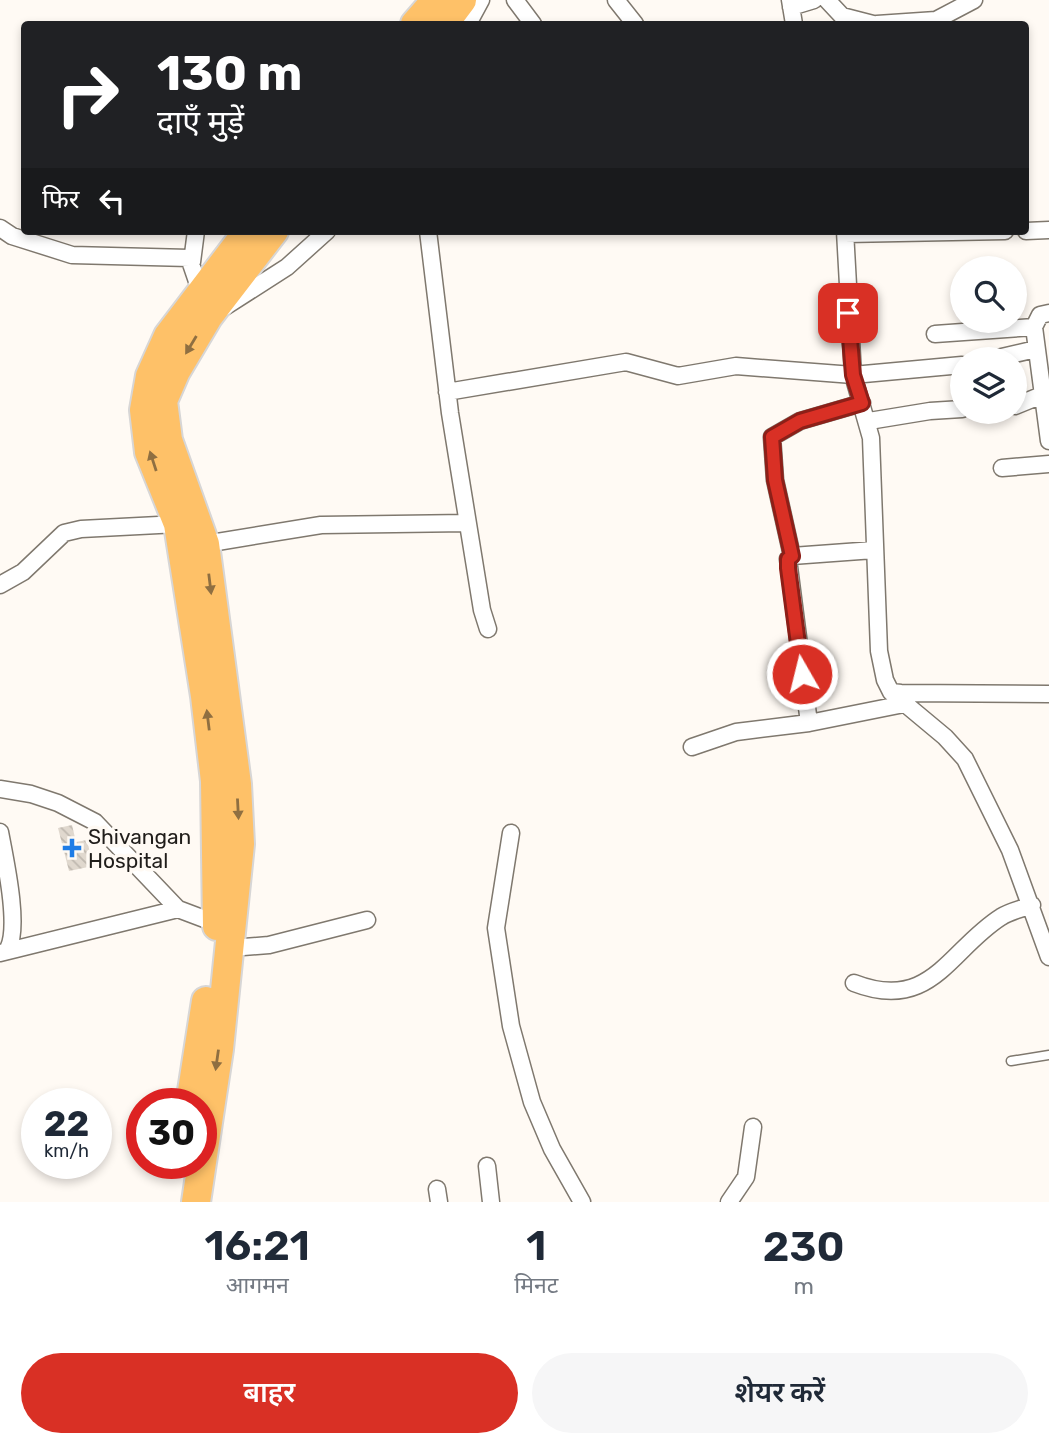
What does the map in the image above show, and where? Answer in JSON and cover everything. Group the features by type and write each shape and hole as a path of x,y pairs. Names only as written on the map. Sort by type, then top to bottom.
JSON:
{"highway":[{"path":"418,21 436,0"},
{"path":"446,21 462,0"},
{"path":"197,1202 227,934 240,844 237,783 205,544 168,440 163,401 205,306 246,235"},
{"path":"193,1088 227,934 215,781 178,524 149,452 144,410 150,376 167,336 205,306 270,235"},
{"path":"178,1202 180,1179"}],"street":[{"path":"470,21 481,0"},
{"path":"515,0 531,21"},
{"path":"616,0 633,21"},
{"path":"790,4 814,0"},
{"path":"827,0 842,16 863,21"},
{"path":"921,21 936,20 974,0"},
{"path":"0,228 12,236 72,255 184,257 192,262"},
{"path":"1029,231 1049,230"},
{"path":"195,235 192,262 205,306 287,267 323,235"},
{"path":"428,235 447,393 482,610 488,629"},
{"path":"845,235 853,375 869,421 879,651 885,681 891,692 945,737 965,759 1010,850 1049,957"},
{"path":"1049,313 1040,315 1034,327 1049,441"},
{"path":"934,334 1034,327"},
{"path":"1027,351 1036,349"},
{"path":"447,393 626,362 678,376 736,366 853,375 950,367"},
{"path":"1027,401 1042,395"},
{"path":"792,556 775,480 772,437 800,421 862,403"},
{"path":"869,421 950,410"},
{"path":"1002,468 1049,464"},
{"path":"205,544 321,525 467,523"},
{"path":"0,585 23,572 64,533 81,528 178,524"},
{"path":"809,723 788,559 792,556 874,550"},
{"path":"891,692 1049,694"},
{"path":"692,747 736,732 809,723 904,704"},
{"path":"0,789 49,800 95,822 178,909 227,934 269,945 367,920"},
{"path":"0,832 10,907 11,940 4,951"},
{"path":"511,833 496,928 512,1026 532,1102 552,1149 582,1202"},
{"path":"854,983 886,992 936,977 1003,915 1032,905"},
{"path":"4,951 178,909"},
{"path":"729,1202 746,1177 753,1127"},
{"path":"487,1166 491,1202"}],"lane":[{"path":"1011,1061 1049,1055"}],"building":[{"path":"72,825 76,842 87,840 93,866 69,871 58,828"}],"place":[{"name":"Shivangan Hospital","path":"72,848"}],"route":[{"path":"802,674 788,568 788,559 792,556 775,480 772,437 800,421 862,403 853,375 848,313"}]}
